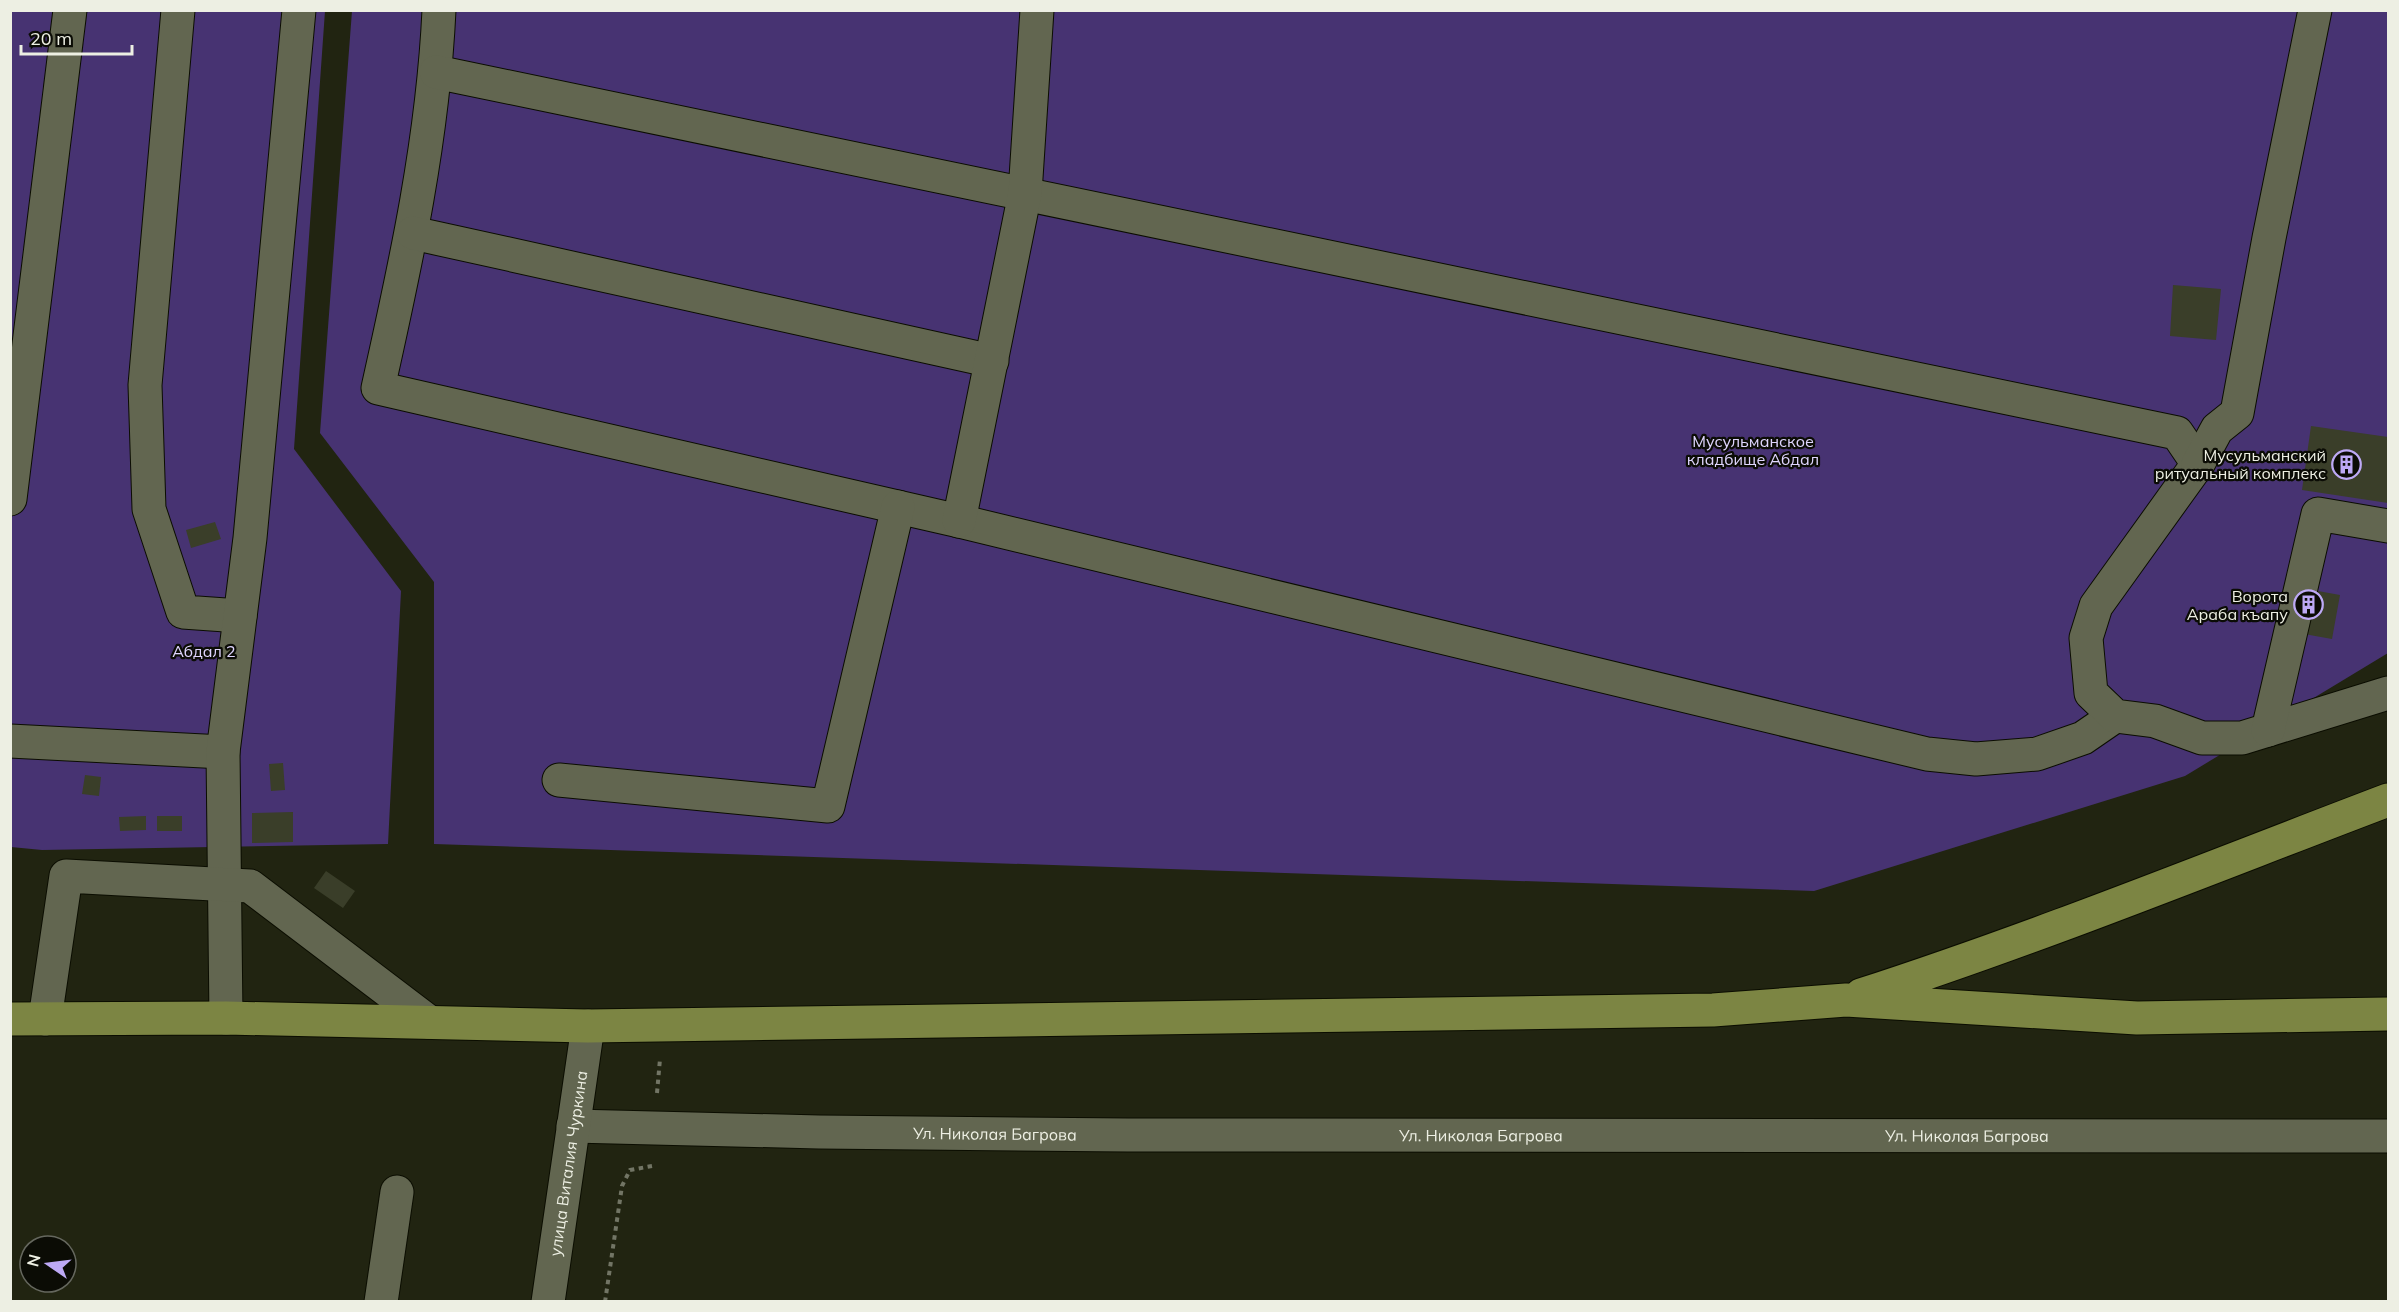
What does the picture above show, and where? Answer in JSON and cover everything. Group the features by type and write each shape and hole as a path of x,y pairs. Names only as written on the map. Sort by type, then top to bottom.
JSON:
{"main road":[{"path":"1845,1000 1965,960 2388,800"},
{"path":"10,1019 226,1018 588,1026 1713,1010 1845,1000 2138,1018 2388,1014"}],"street":[{"path":"10,499 70,10"},
{"path":"178,10 145,385 149,509 183,612 240,616"},
{"path":"226,1018 223,752 251,526 299,10"},
{"path":"439,10 436,72 413,233 378,388 959,521 1927,754 1976,759 2037,754 2083,738 2115,716"},
{"path":"2315,10 2269,238 2237,413 2217,429 2198,464 2096,606 2086,638 2091,693 2115,716 2156,721 2202,738 2242,738 2388,693"},
{"path":"959,521 1025,193 1031,12"},
{"path":"436,72 2177,433 2198,464"},
{"path":"413,233 992,361"},
{"path":"560,780 828,806 898,507"},
{"path":"2268,730 2318,514 2388,526"},
{"path":"10,741 223,752"},
{"path":"45,1019 66,876 250,886 429,1022"},
{"name":"улица Виталия Чуркина","path":"548,1302 588,1026"},
{"name":"Ул. Николая Багрова","path":"573,1126 1116,1135 2388,1136"},
{"path":"381,1302 397,1192"}],"path":[{"path":"605,1302 622,1186 630,1170 652,1166 662,1025"}],"green space":[{"name":"Абдал 2","path":"10,11 325,11 294,449 401,591 388,844 42,850 11,847"},
{"name":"Мусульманское кладбище Абдал","path":"352,11 2388,11 2388,653 2185,776 1814,891 434,844 434,582 320,433"}],"building":[{"path":"2173,285 2221,289 2216,340 2170,336"},
{"name":"Мусульманский ритуальный комплекс","path":"2311,426 2388,437 2388,503 2302,490"},
{"path":"215,522 221,539 191,548 186,530"},
{"name":"Ворота Араба къапу","path":"2284,585 2340,595 2332,639 2276,629"},
{"path":"283,763 285,790 271,791 269,764"},
{"path":"85,775 101,777 99,796 82,794"},
{"path":"293,812 293,842 252,843 252,813"},
{"path":"146,816 146,830 120,831 119,817"},
{"path":"157,816 182,816 182,831 157,831"},
{"path":"326,871 355,891 343,908 314,888"}],"place":[{"name":"Мусульманский ритуальный комплекс","path":"2347,464"},
{"name":"Ворота Араба къапу","path":"2309,605"}]}
